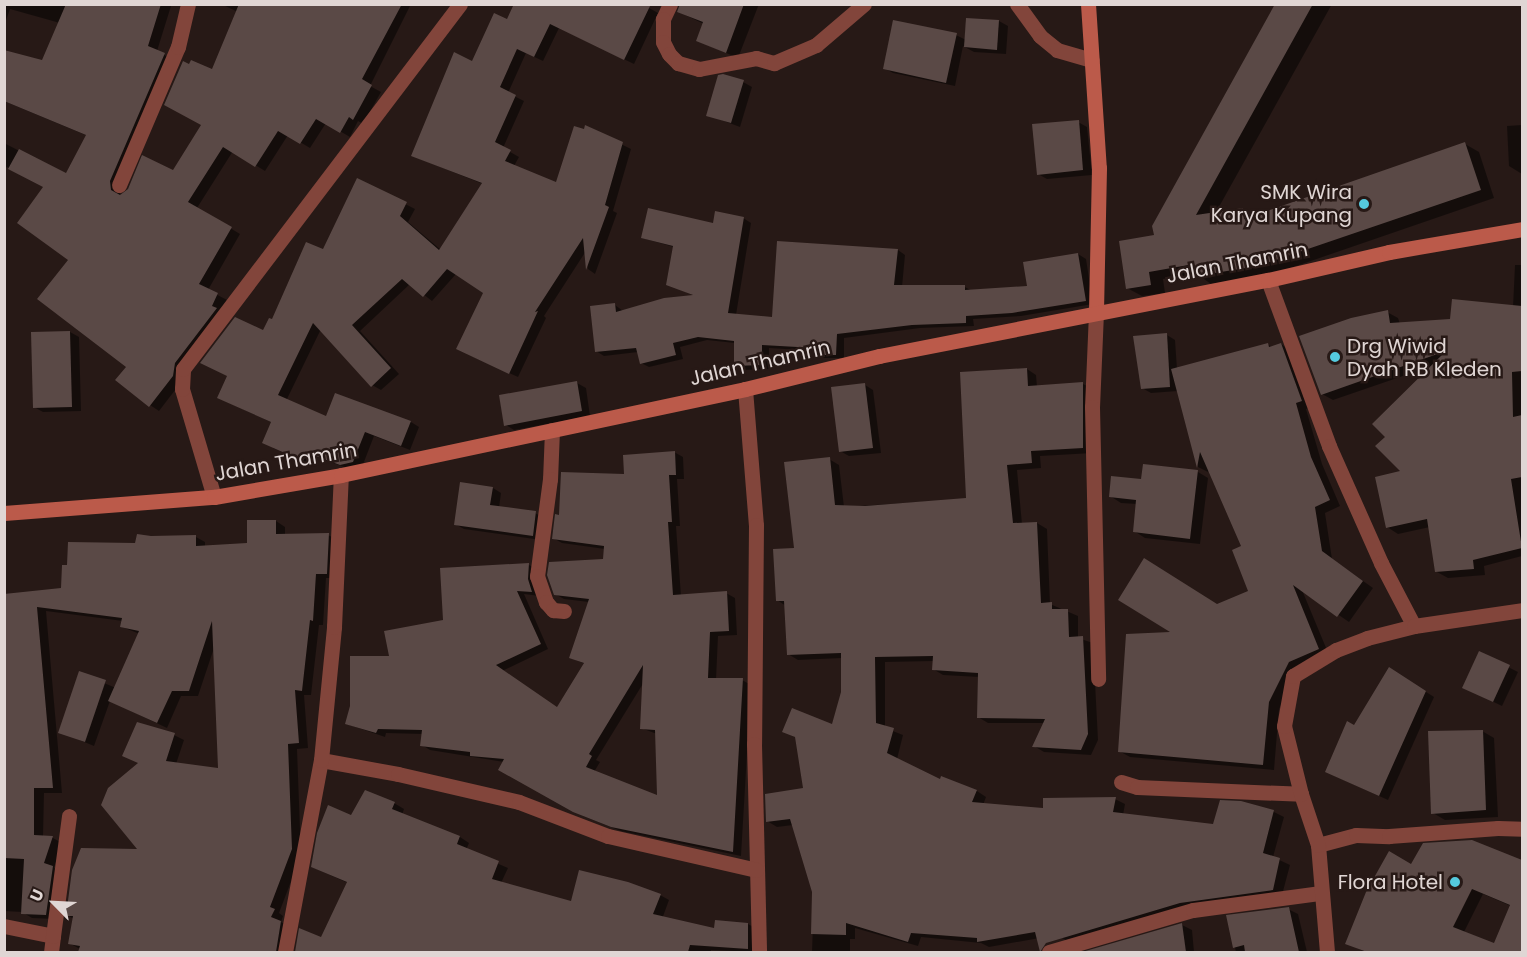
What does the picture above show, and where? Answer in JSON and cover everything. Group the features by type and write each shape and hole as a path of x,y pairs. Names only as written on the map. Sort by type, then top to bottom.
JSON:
{"main road":[{"path":"1088,4 1100,168 1096,312"},
{"name":"Jalan Thamrin","path":"4,513 214,497 341,475 745,389 879,356 1268,280 1389,252 1522,229"}],"street":[{"path":"119,185 177,47 188,4"},
{"path":"214,497 182,389 183,369 460,4"},
{"path":"670,4 663,19 663,42 669,54 678,63 699,69 756,58 774,63 816,45 864,4"},
{"path":"1017,4 1040,36 1057,50 1092,60"},
{"path":"1268,280 1329,446 1381,563 1414,626"},
{"path":"1096,312 1092,407 1098,679"},
{"path":"745,389 756,525 754,744 759,952"},
{"path":"552,429 550,479 537,576 546,602 553,610 564,611"},
{"path":"285,952 321,760 334,627 341,475"},
{"path":"1327,952 1318,845 1300,794 1284,726 1293,676 1336,650 1367,638 1414,626 1522,610"},
{"path":"321,760 398,774 519,802 608,836 756,870"},
{"path":"1121,782 1137,787 1300,794"},
{"path":"51,952 69,816"},
{"path":"1318,845 1356,835 1389,836 1498,828 1522,829"},
{"path":"1049,952 1193,910 1321,893"},
{"path":"4,926 53,936"}],"building":[{"path":"66,4 161,4 148,46 165,53 110,181 111,190 120,195 128,189 142,155 173,170 201,125 164,105 183,61 189,64 191,60 212,69 239,4 402,4 362,79 372,85 353,120 349,117 340,133 316,119 300,144 278,131 255,167 223,147 188,202 232,227 199,284 218,293 212,306 217,308 175,363 173,376 149,407 115,380 126,367 37,299 68,260 17,223 43,187 8,169 19,149 66,173 86,135 4,101 4,50 42,60"},
{"path":"510,4 651,4 624,60 550,24 534,57 517,49 500,87 516,95 495,142 511,150 505,161 556,182 574,126 584,129 585,125 623,142 605,205 609,207 586,270 583,238 535,312 538,311 509,374 456,349 483,293 447,269 423,297 402,279 352,325 391,368 371,387 313,323 278,395 326,416 335,393 411,421 401,446 365,432 353,462 340,465 307,453 303,461 262,443 271,422 217,398 227,376 200,363 235,317 263,330 269,318 272,319 306,242 323,249 357,178 407,202 400,216 439,250 482,183 411,156 454,52 472,61 494,13 507,19 513,6"},
{"path":"680,4 744,4 726,53 696,41 703,22 677,12"},
{"path":"1275,4 1313,4 1196,215 1243,208 1244,219 1465,142 1481,190 1258,266 1196,276 1194,264 1149,272 1151,285 1126,289 1119,241 1154,235 1152,226"},
{"path":"966,18 999,20 997,50 964,47"},
{"path":"893,20 957,33 946,83 883,69"},
{"path":"723,74 744,80 731,123 706,116 718,75"},
{"path":"1079,120 1083,170 1037,175 1032,124"},
{"path":"648,208 713,223 715,211 744,217 728,313 772,317 777,241 898,249 894,285 965,285 965,290 1027,286 1023,262 1078,253 1086,301 1012,313 966,316 966,323 912,325 837,334 836,355 815,355 815,348 762,345 762,365 734,366 734,341 698,337 673,343 676,355 640,364 636,348 595,352 590,306 615,303 616,312 664,298 693,295 666,285 673,246 641,238"},
{"path":"1452,299 1522,306 1522,371 1512,372 1513,417 1522,415 1522,477 1511,479 1522,548 1473,560 1474,569 1435,572 1427,519 1386,528 1375,477 1400,471 1375,446 1385,437 1372,424 1446,351 1321,395 1299,336 1351,318 1388,310 1390,323 1450,319"},
{"path":"70,331 72,407 33,408 31,332"},
{"path":"1167,333 1170,387 1141,389 1133,336"},
{"path":"1268,343 1269,347 1281,343 1302,401 1296,403 1311,457 1330,500 1315,507 1322,551 1363,581 1337,617 1293,585 1319,649 1289,662 1269,702 1263,765 1118,752 1126,634 1170,632 1118,600 1144,558 1217,604 1248,591 1232,550 1241,546 1200,452 1197,468 1171,369"},
{"path":"1027,368 1028,386 1083,382 1083,448 1031,451 1032,463 1007,465 1013,523 1037,522 1041,603 1052,602 1052,609 1068,609 1069,637 1083,636 1088,734 1081,750 1032,747 1045,719 977,718 978,673 932,670 933,656 875,657 876,723 894,728 887,753 940,779 941,776 977,790 972,802 1043,808 1043,798 1116,797 1113,812 1213,824 1220,800 1241,801 1274,810 1263,853 1280,858 1273,890 1180,903 1046,943 1040,952 1035,932 977,942 977,938 911,933 908,942 846,923 846,935 811,934 812,892 790,819 766,822 765,794 803,788 795,737 782,732 792,708 832,724 841,692 841,653 787,655 784,601 776,601 773,549 794,548 784,462 830,457 835,505 865,506 966,498 960,372"},
{"path":"577,381 582,411 504,426 499,395"},
{"path":"865,383 873,448 839,452 831,387"},
{"path":"675,451 676,475 669,475 672,522 668,522 673,595 727,591 729,631 710,632 708,678 743,678 733,852 611,827 573,812 498,770 504,759 470,756 470,752 420,746 422,730 378,729 376,733 345,724 350,706 350,656 389,656 384,631 443,620 440,568 529,563 528,579 532,592 517,591 541,644 496,665 557,707 584,663 569,658 589,599 554,595 547,575 549,562 603,559 604,546 552,539 555,514 559,515 561,472 624,474 623,455","holes":["643,665 640,729 655,730 657,795 586,767 592,756 589,754"]},
{"path":"1143,464 1198,470 1190,539 1133,532 1136,500 1109,497 1111,476 1141,479"},
{"path":"460,482 493,487 490,505 536,511 533,536 454,525"},
{"path":"247,520 276,520 276,534 329,533 327,574 316,574 313,621 310,620 302,691 295,690 299,743 288,744 292,849 270,907 275,909 271,917 281,921 276,952 78,952 80,946 68,944 73,916 66,916 72,870 81,848 137,849 101,805 108,788 138,763 122,756 137,722 175,733 166,761 218,768 212,621 189,691 172,691 157,723 108,701 139,631 120,627 122,618 37,607 53,788 34,788 34,835 53,836 44,863 53,866 46,915 21,914 24,859 4,858 4,594 61,588 62,565 67,565 68,542 135,543 137,534 196,535 196,546 247,543"},
{"path":"1479,651 1510,665 1493,702 1462,688"},
{"path":"1389,667 1426,691 1379,796 1325,772 1347,721 1354,725"},
{"path":"79,671 106,680 85,742 58,733"},
{"path":"1483,730 1486,810 1431,814 1428,731"},
{"path":"365,790 395,802 392,809 460,836 457,844 499,861 492,879 571,901 579,870 628,882 661,894 653,914 714,928 715,920 748,923 748,949 690,945 688,952 295,952 299,928 321,937 347,882 311,867 317,833 328,805 351,815"},
{"path":"1472,840 1522,860 1522,952 1367,952 1345,944 1366,892 1389,851 1411,864 1423,843","holes":["1472,889 1510,905 1494,943 1453,927"]},
{"path":"1289,907 1299,952 1245,952 1244,945 1233,948 1226,915"},
{"path":"1182,923 1186,952 1082,952"}],"place":[{"name":"SMK Wira Karya Kupang","path":"1364,204"},
{"name":"Drg Wiwid Dyah RB Kleden","path":"1335,357"},
{"name":"Flora Hotel","path":"1455,882"}]}
